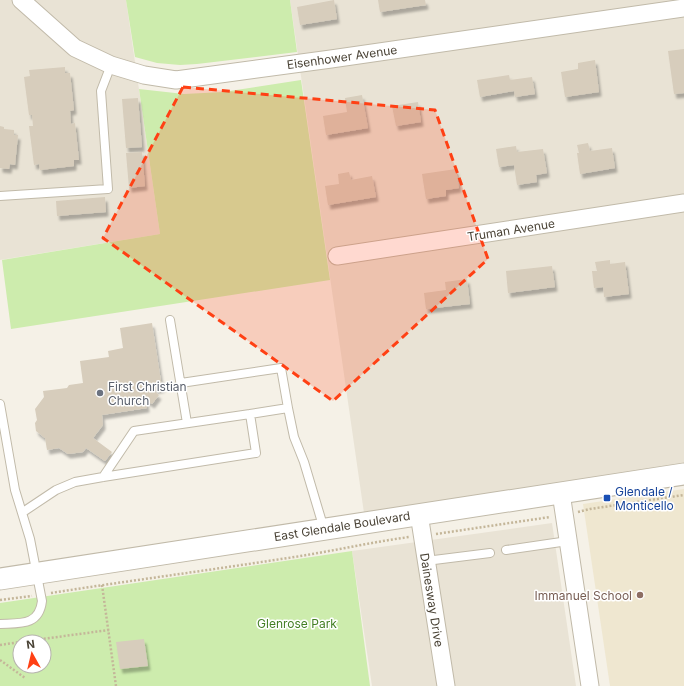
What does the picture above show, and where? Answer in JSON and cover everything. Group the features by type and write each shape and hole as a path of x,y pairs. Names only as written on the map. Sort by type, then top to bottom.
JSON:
{"street":[{"name":"Eisenhower Avenue","path":"27,2 75,48 111,65 144,75 176,80 684,8"},
{"name":"Truman Avenue","path":"337,256 684,204"},
{"name":"East Glendale Boulevard","path":"0,579 684,474"},
{"path":"561,493 590,686"},
{"name":"Dainesway Drive","path":"419,514 446,686"}],"lane":[{"path":"0,196 108,189 101,91 111,65"},
{"path":"170,320 187,423"},
{"path":"181,383 281,368 294,437 304,462 324,529"},
{"path":"0,404 15,490 23,512 30,539 41,594 41,609 37,616 31,621 23,623 0,624"},
{"path":"103,477 134,431 288,408"},
{"path":"23,512 56,490 75,482 256,453 250,414"},
{"path":"506,550 568,541"},
{"path":"426,561 490,552"}],"path":[{"path":"0,600 282,559 346,549 364,544 564,515 590,509 684,495"},
{"path":"102,585 116,686"},
{"path":"52,638 109,630"},
{"path":"0,645 12,643"},
{"path":"0,660 25,678"}],"highlighted area":[{"path":"183,87 435,110 488,259 333,401 103,238"}],"shaded area":[{"path":"0,0 126,0 160,234 0,260"},
{"path":"290,0 684,0 684,465 364,513"},
{"name":"Immanuel School","path":"684,489 684,686 610,686 583,504"},
{"path":"552,523 576,686 372,686 352,551"}],"green space":[{"path":"126,0 290,0 297,52 180,65 157,63 135,57"},
{"path":"301,80 330,280 11,329 2,260 160,234 139,89 184,94 223,92"},
{"name":"Glenrose Park","path":"352,551 370,686 0,686 0,603"}],"building":[{"path":"334,0 337,19 300,25 297,7"},
{"path":"378,0 425,0 426,5 380,12"},
{"path":"684,49 684,93 674,94 668,51"},
{"path":"595,60 599,92 565,97 561,72 578,69 578,63"},
{"path":"65,67 65,73 70,73 74,110 70,111 71,124 75,123 79,160 74,160 74,166 40,170 39,164 34,165 29,126 33,126 32,115 29,115 24,77 30,76 29,70"},
{"path":"509,75 510,80 532,77 535,94 515,97 514,91 480,97 477,80"},
{"path":"362,95 368,128 326,135 323,116 347,112 345,98"},
{"path":"138,98 142,147 126,148 122,99"},
{"path":"418,102 421,122 396,126 392,106"},
{"path":"0,126 4,127 4,129 14,130 14,135 18,135 15,165 10,164 9,169 0,168"},
{"path":"588,143 590,151 612,148 615,168 580,174 577,145"},
{"path":"516,146 517,152 543,149 547,173 536,175 537,182 517,185 514,165 499,167 496,149"},
{"path":"142,152 145,186 129,188 126,153"},
{"path":"456,169 459,188 446,190 446,196 426,199 422,174"},
{"path":"349,172 351,180 372,176 376,197 328,205 325,186 339,184 338,174"},
{"path":"105,197 106,212 57,216 56,201"},
{"path":"610,260 610,264 625,262 629,294 604,297 603,287 594,288 592,271 597,271 595,262"},
{"path":"552,266 555,287 508,293 506,271"},
{"path":"467,279 470,304 426,309 424,293 446,290 445,282"},
{"name":"First Christian Church","path":"152,323 162,388 153,390 159,395 152,404 146,400 147,408 102,415 103,425 93,438 112,452 105,461 86,448 83,452 68,454 59,448 47,450 45,438 36,431 35,423 37,420 35,409 44,397 43,391 67,388 69,385 83,383 80,361 109,357 108,351 123,348 120,328"},
{"path":"144,639 148,666 120,669 116,642"}],"place":[{"name":"First Christian Church","path":"100,393"},
{"name":"Glendale / Monticello","path":"607,498"},
{"name":"Immanuel School","path":"640,595"}]}
